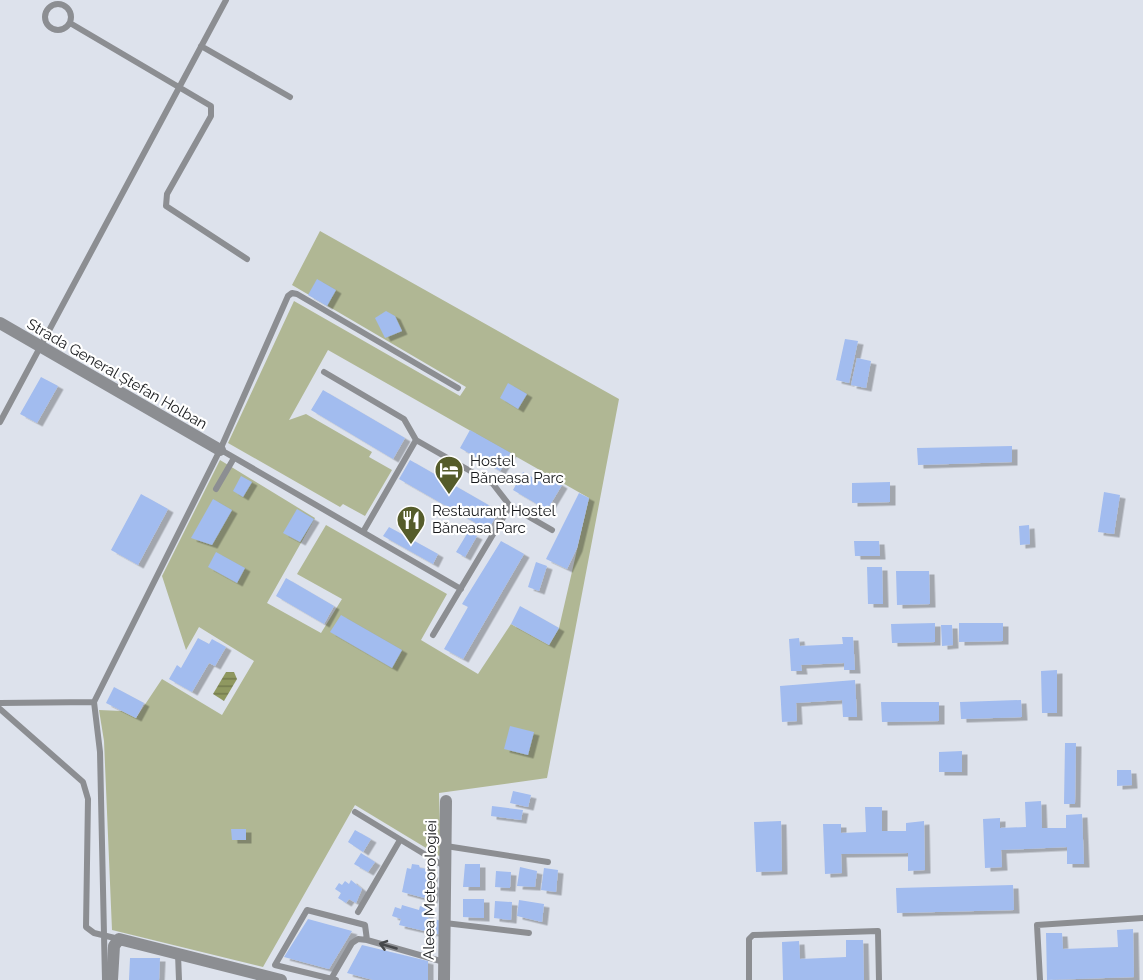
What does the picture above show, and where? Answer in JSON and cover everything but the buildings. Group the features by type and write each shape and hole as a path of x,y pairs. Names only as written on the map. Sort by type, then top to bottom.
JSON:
{"street":[{"name":"Strada General Ștefan Holban","path":"0,323 220,450"},
{"name":"Aleea Meteorologiei","path":"444,980 446,801"},
{"path":"112,980 114,946 118,939 281,980"}],"lane":[{"path":"0,422 226,0"},
{"path":"54,5 63,5 69,11 70,23 62,29 53,29 47,23 47,10 54,5"},
{"path":"70,23 207,102 213,111 168,194 166,206 247,259"},
{"path":"201,46 290,97"},
{"path":"105,980 100,752 94,702 220,450 288,296 292,293 458,388"},
{"path":"324,372 404,419 416,440 492,484 510,506 552,530"},
{"path":"363,532 416,440"},
{"path":"220,450 461,589"},
{"path":"216,489 234,458"},
{"path":"433,636 510,506"},
{"path":"0,703 94,702"},
{"path":"0,709 83,782 88,799 85,922 90,932 118,939"},
{"path":"355,812 446,867"},
{"path":"358,912 400,840"},
{"path":"446,846 548,862"},
{"path":"367,940 365,925 307,910 275,964 333,979 352,943 358,939 445,962"},
{"path":"1040,980 1038,925 1143,918"},
{"path":"445,923 529,933"},
{"path":"749,980 748,948 749,939 753,935 878,931 879,980"},
{"path":"178,954 178,980"}],"shaded area":[{"path":"320,231 619,399 547,778 439,793 441,857 355,805 263,967 112,930 104,741 99,710 122,711 136,718 162,679 222,715 254,661 199,627 186,650 162,576 220,460 315,518 267,603 321,633 342,599 297,574 326,525 447,594 421,640 478,674 511,624 549,645 559,628 589,498 328,350 289,420 306,414 372,452 369,457 392,470 365,516 343,504 340,507 228,443 294,301 460,396 466,387 292,285"},
{"path":"226,672 234,672 237,679 224,701 213,694"}],"place":[{"name":"Hostel Băneasa Parc","path":"449,496"},
{"name":"Restaurant Hostel Băneasa Parc","path":"411,546"}]}
